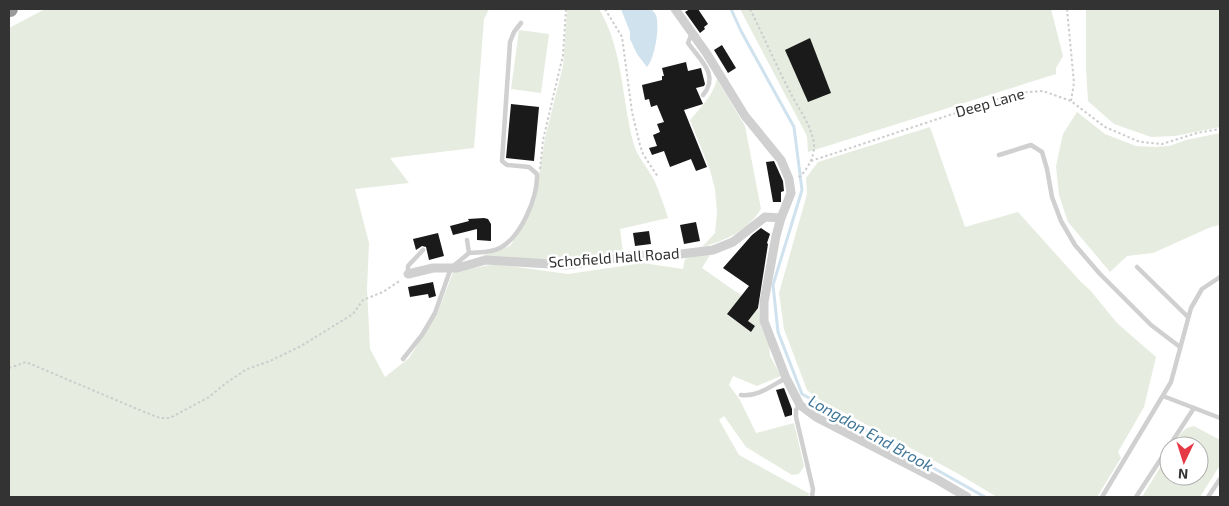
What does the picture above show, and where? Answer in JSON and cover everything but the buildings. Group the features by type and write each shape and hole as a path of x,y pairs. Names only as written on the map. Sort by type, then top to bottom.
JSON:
{"street":[{"path":"675,9 707,54 745,116 781,160 788,179 791,192 781,218 764,302 764,320 786,378 800,405 816,417 967,497"},
{"name":"Schofield Hall Road","path":"408,274 433,268 457,268 486,260 566,265 640,255 673,255 713,250 733,242 765,217 781,218"}],"lane":[{"path":"403,359 435,313 451,268 469,253 501,248 522,225 533,202 538,174 529,167 507,164 502,161 510,42 520,23"},
{"path":"692,33 688,43 710,76 711,83 703,95"},
{"path":"999,155 1031,145 1042,152 1052,197 1058,213 1075,245 1100,274 1151,325 1180,347"},
{"path":"468,240 469,253"},
{"path":"408,274 408,266 423,250"},
{"path":"1137,267 1188,317"},
{"path":"1102,497 1171,382 1191,308 1202,289 1220,277"},
{"path":"740,395 749,396 756,394 786,378"},
{"path":"1163,396 1220,418"},
{"path":"800,405 796,410 796,417 813,489 812,497"},
{"path":"1136,497 1194,408"},
{"path":"1208,497 1220,478"}],"path":[{"path":"538,182 543,140 563,55 566,9"},
{"path":"605,9 622,37 632,112 640,145 643,154 658,177"},
{"path":"750,9 810,130 814,145 810,161 803,173 793,181"},
{"path":"1067,9 1074,83 1071,101"},
{"name":"Deep Lane","path":"810,161 1016,93 1043,91 1071,101 1106,127 1140,142 1162,144 1197,133 1220,129"},
{"path":"9,368 26,362 142,411 160,418 170,418 209,397 226,383 247,370 301,346 353,314 363,300 383,292 408,274"}],"shaded area":[{"path":"45,9 489,9 484,19 474,148 390,158 409,183 355,189 369,243 367,289 370,349 385,377 409,358 438,312 453,272 495,264 568,274 643,263 683,269 685,259 704,253 710,255 702,268 742,296 728,315 751,332 755,326 748,321 758,307 761,327 769,344 770,356 781,376 757,386 733,376 729,385 740,400 756,433 794,423 804,466 799,474 792,475 746,447 724,416 719,420 739,455 810,494 807,497 9,497 9,28"},
{"path":"567,9 599,9 607,25 618,58 634,145 655,182 668,218 620,229 623,253 567,261 465,262 510,246 523,226 535,201 545,138 563,66"},
{"path":"740,9 1051,9 1063,56 1056,68 1056,74 808,152 807,136"},
{"path":"1086,9 1220,9 1220,127 1175,136 1151,137 1114,124 1088,101"},
{"path":"519,30 549,34 541,93 511,89"},
{"path":"717,79 745,126 761,209 736,234 702,247 715,233 717,213 715,189 710,170 690,120 710,96"},
{"path":"1077,112 1105,134 1136,146 1169,146 1186,140 1220,133 1220,225 1211,227 1153,253 1127,256 1110,272 1068,222 1059,195 1056,166 1063,134"},
{"path":"930,127 965,227 1018,212 1090,290 1117,323 1156,357 1144,407 1118,452 1121,458 1097,497 997,497 955,472 815,397 807,390 784,329 779,293 807,194 806,178 818,162"},
{"path":"1194,426 1220,440 1220,465 1209,483 1209,436 1179,436"},
{"path":"1159,469 1159,486 1207,486 1200,497 1142,497"}],"water":[{"path":"621,9 651,9 656,15 656,42 647,67 637,54 630,39 630,32"}],"waterway":[{"name":"Longdon End Brook","path":"731,9 741,31 794,127 802,190 773,285 778,332 802,394 985,497"}]}
